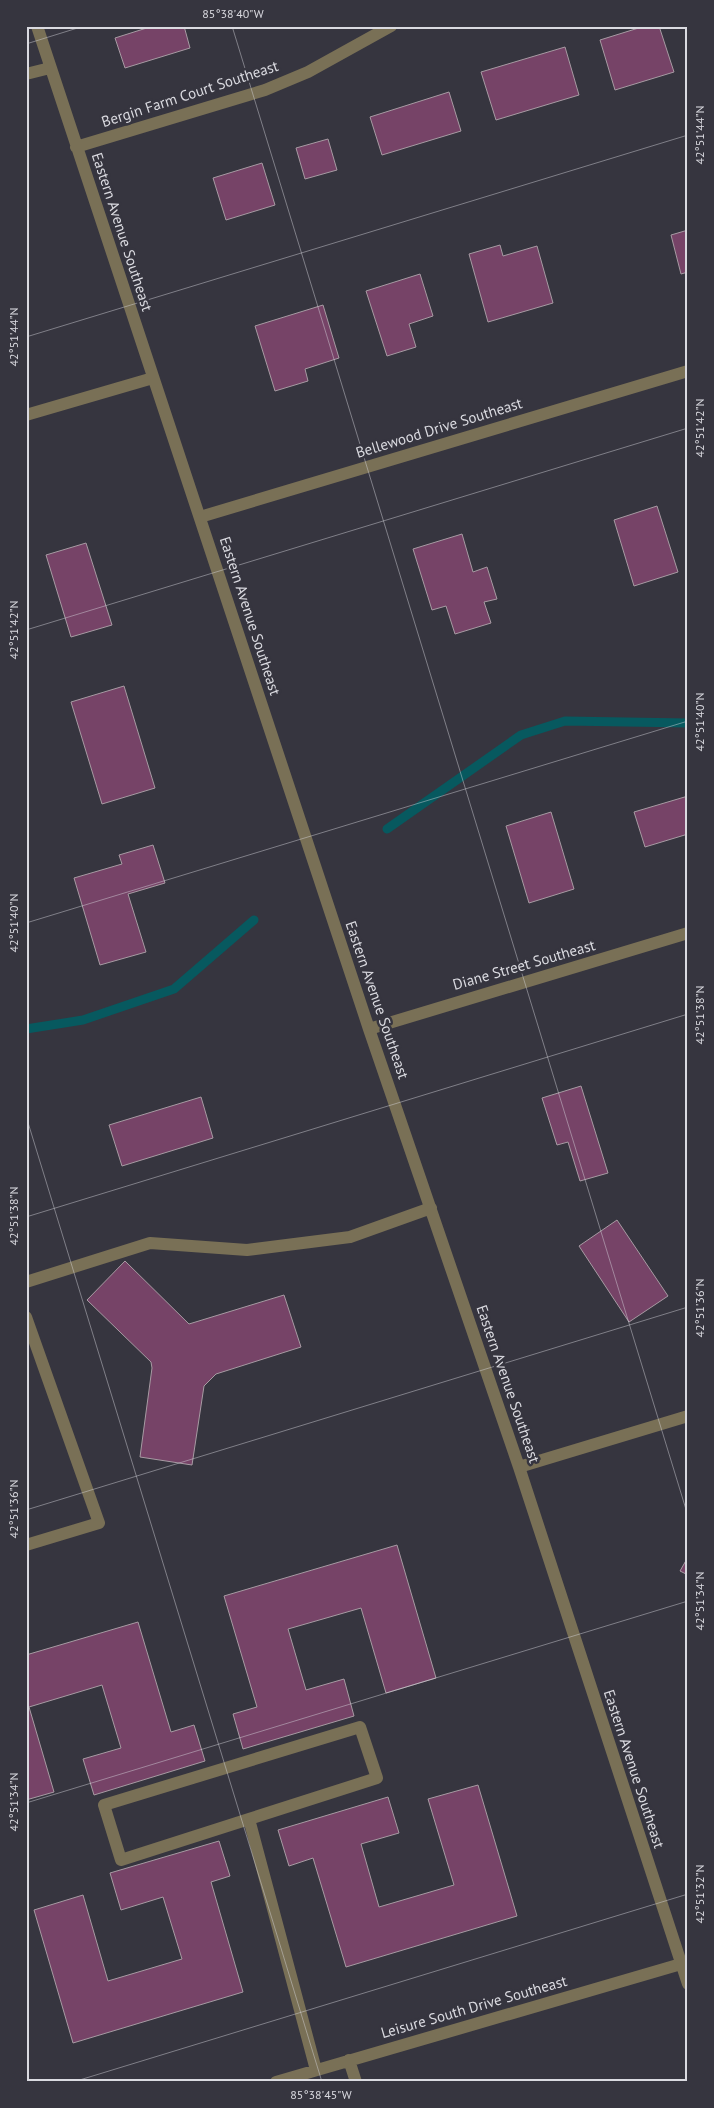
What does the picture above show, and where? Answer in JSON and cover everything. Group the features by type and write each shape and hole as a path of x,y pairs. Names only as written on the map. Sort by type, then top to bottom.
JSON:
{"street":[{"name":"Eastern Avenue Southeast","path":"36,26 369,1029 519,1467 688,1984"},
{"name":"Bergin Farm Court Southeast","path":"76,147 265,90 308,72 391,26"},
{"path":"26,74 50,68"},
{"name":"Bellewood Drive Southeast","path":"200,517 688,370"},
{"path":"26,415 153,378"},
{"name":"Diane Street Southeast","path":"369,1029 688,933"},
{"path":"26,1282 150,1243 247,1250 350,1238 431,1208"},
{"path":"26,1317 99,1523 26,1545"},
{"path":"519,1467 688,1416"},
{"path":"360,1727 378,1778 248,1820 121,1860 104,1806 360,1727"},
{"path":"248,1820 316,2070"},
{"name":"Leisure South Drive Southeast","path":"276,2082 681,1964"},
{"path":"349,2060 356,2082"}],"building":[{"path":"153,26 184,26 190,48 125,68 115,38"},
{"path":"645,26 659,26 674,72 615,90 600,40"},
{"path":"565,47 579,95 496,120 481,72"},
{"path":"449,92 461,131 382,155 370,117"},
{"path":"328,139 337,170 305,179 296,148"},
{"path":"262,163 275,205 226,220 213,178"},
{"path":"688,230 688,272 681,274 671,235"},
{"path":"500,245 503,256 537,246 553,303 488,322 469,254"},
{"path":"420,274 433,316 409,324 416,347 387,356 366,291"},
{"path":"323,305 339,358 305,369 308,381 275,391 255,326"},
{"path":"657,506 678,572 634,586 614,520"},
{"path":"462,534 473,572 487,567 497,599 484,602 491,623 455,634 446,606 432,610 413,549"},
{"path":"86,543 112,625 71,637 46,555"},
{"path":"124,686 155,788 102,804 71,702"},
{"path":"688,796 688,834 645,847 634,812"},
{"path":"551,812 574,889 529,903 506,826"},
{"path":"153,845 165,883 128,894 146,952 100,965 74,878 122,864 119,855"},
{"path":"581,1086 608,1173 580,1181 568,1142 557,1145 542,1098"},
{"path":"201,1097 213,1138 122,1166 109,1125"},
{"path":"617,1220 668,1296 629,1322 579,1246"},
{"path":"125,1261 189,1324 284,1295 301,1347 216,1374 204,1386 192,1465 140,1457 152,1368 151,1362 87,1300"},
{"path":"397,1545 436,1678 386,1693 361,1608 288,1629 306,1690 344,1679 354,1716 243,1749 233,1714 257,1707 224,1596"},
{"path":"688,1557 688,1575 680,1571"},
{"path":"138,1622 171,1732 194,1725 205,1761 94,1795 83,1759 121,1748 102,1685 29,1707 54,1792 26,1800 26,1655"},
{"path":"478,1785 517,1916 346,1967 313,1858 289,1866 278,1830 388,1797 399,1833 361,1844 379,1907 454,1885 428,1799"},
{"path":"219,1841 230,1876 211,1882 243,1992 73,2043 34,1910 83,1895 108,1981 182,1959 163,1897 121,1910 110,1873"}],"waterway":[{"path":"387,829 521,735 565,721 688,723"},
{"path":"26,1029 83,1020 174,989 254,920"}]}
